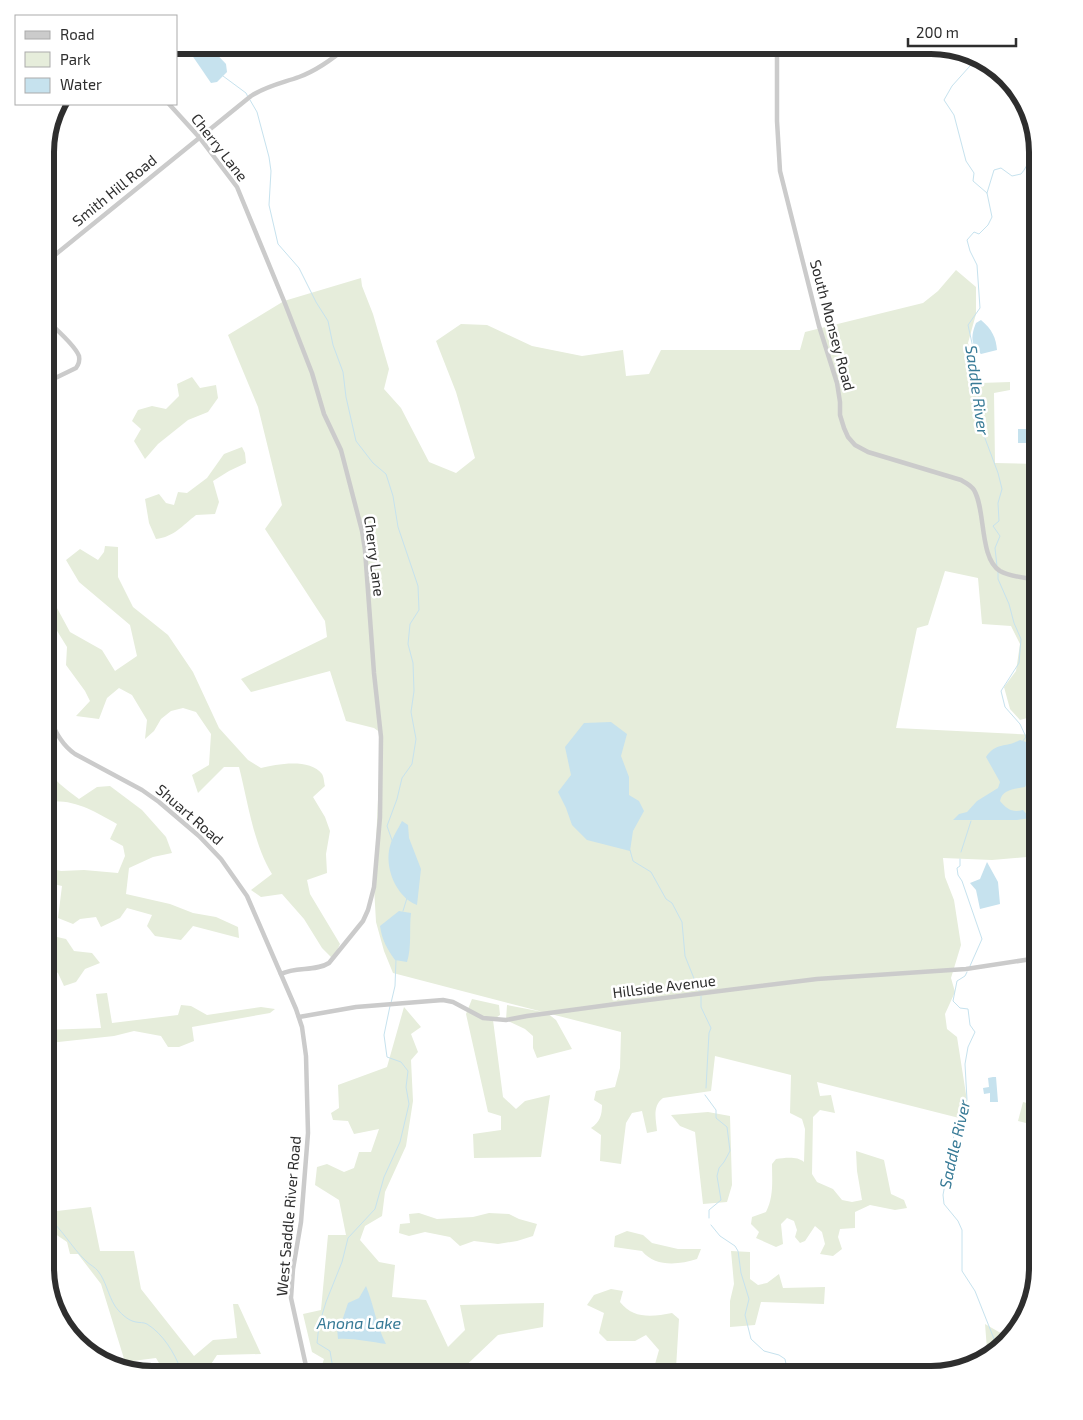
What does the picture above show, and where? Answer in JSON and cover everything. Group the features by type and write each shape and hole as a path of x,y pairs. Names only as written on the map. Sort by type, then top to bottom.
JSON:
{"street":[{"name":"Smith Hill Road","path":"54,255 199,137 261,90 312,71 339,54"},
{"name":"South Monsey Road","path":"777,54 777,121 780,171 819,326 837,383 840,415 848,437 856,445 868,452 962,480 969,484 974,490 978,501 989,557 994,565 1008,574 1029,578"},
{"name":"Cherry Lane","path":"170,105 199,137 238,187 312,373 324,414 341,450 362,531 381,737 380,817 374,887 363,921 333,959 322,967 291,970 281,974"},
{"path":"54,327 78,354 79,359 76,368 54,379"},
{"name":"Shuart Road","path":"54,729 65,748 148,794 221,858 247,896 268,946"},
{"name":"West Saddle River Road","path":"268,946 299,1017 306,1056 308,1133 301,1222 293,1269 291,1298 306,1366"},
{"name":"Hillside Avenue","path":"299,1017 356,1008 443,1000 453,1002 483,1018 506,1020 817,979 966,969 1029,959"}],"green space":[{"path":"956,270 976,287 976,314 968,343 977,366 980,383 1010,382 1010,390 994,393 995,463 1029,464 1029,718 1020,720 1010,709 1004,687 1016,671 1020,644 1011,626 982,624 978,578 945,571 928,625 917,628 896,728 1029,735 1029,857 992,860 943,858 945,877 954,900 961,945 951,978 955,992 945,1014 947,1029 957,1037 968,1107 967,1120 817,1082 820,1096 831,1095 835,1113 820,1110 813,1117 812,1174 817,1182 833,1189 842,1200 852,1202 862,1200 856,1151 884,1160 891,1194 904,1200 907,1208 895,1210 870,1205 855,1212 855,1228 840,1229 838,1237 842,1249 833,1256 820,1254 825,1244 822,1232 815,1226 805,1241 800,1243 795,1237 797,1230 794,1221 787,1218 781,1224 783,1244 776,1247 756,1238 759,1232 751,1224 752,1217 766,1212 769,1206 772,1188 772,1164 776,1159 794,1158 804,1162 805,1129 802,1119 790,1113 791,1075 715,1056 711,1091 663,1098 656,1109 657,1131 647,1133 642,1111 632,1113 626,1123 621,1164 600,1161 601,1135 591,1128 600,1118 602,1105 594,1100 596,1091 615,1087 620,1068 621,1032 547,1013 556,1020 572,1049 537,1058 533,1048 533,1036 525,1029 506,1020 507,1005 543,1012 393,973 384,951 376,922 374,887 381,733 374,728 346,721 330,671 251,692 241,679 327,637 325,621 265,529 282,505 258,407 228,335 284,301 361,278 389,369 384,389 401,408 429,462 456,473 475,458 456,392 436,341 461,324 487,325 532,346 582,356 623,350 626,376 649,374 661,350 800,350 805,332 923,303 938,291"},
{"path":"192,377 200,388 216,385 218,398 208,412 188,420 158,444 145,459 134,441 141,429 132,421 138,410 152,406 166,409 179,396 177,384"},
{"path":"242,447 246,463 213,481 219,502 215,514 196,515 168,536 156,539 149,523 145,499 159,494 166,503 174,505 178,492 187,493 207,478 224,454"},
{"path":"105,546 118,547 118,577 133,607 168,635 193,672 219,728 248,760 261,768 284,764 302,764 317,769 322,774 325,786 313,797 325,817 330,831 326,854 327,873 307,880 310,894 340,944 333,959 322,948 304,919 282,894 261,897 251,890 272,874 260,849 239,767 224,767 198,793 192,775 209,765 211,734 196,712 183,708 171,711 161,719 154,731 145,739 147,720 132,695 119,688 107,698 99,719 76,716 90,701 66,665 67,647 54,626 54,603 70,632 102,650 115,671 137,656 130,625 79,582 66,560 80,549 98,560 104,552"},
{"path":"54,778 79,799 97,787 110,786 142,810 166,837 172,853 153,857 129,868 126,894 170,904 193,913 216,917 238,927 239,938 193,926 181,940 155,936 147,926 152,915 127,908 120,918 101,927 96,917 80,919 73,924 58,918 62,886 54,884 54,869 118,873 125,856 123,846 110,839 117,824 83,807 55,801"},
{"path":"57,937 66,939 74,951 92,953 100,963 85,969 76,982 64,986 58,973 54,971 54,954 56,951"},
{"path":"107,993 112,1023 178,1015 181,1005 191,1006 207,1015 261,1007 275,1009 270,1013 192,1027 194,1041 179,1047 168,1047 161,1036 134,1031 114,1036 54,1042 54,1030 101,1028 96,994"},
{"path":"472,999 499,1005 500,1015 493,1020 503,1097 516,1109 525,1101 550,1095 541,1157 474,1158 473,1134 501,1130 501,1116 488,1112 466,1014"},
{"path":"404,1007 421,1027 411,1034 418,1052 411,1060 413,1101 406,1146 385,1192 382,1216 365,1226 360,1240 379,1262 395,1265 392,1297 426,1300 448,1347 465,1330 460,1305 544,1303 543,1327 498,1335 465,1366 424,1366 420,1364 408,1366 322,1366 324,1359 312,1352 303,1314 321,1310 328,1235 346,1235 339,1200 315,1185 317,1167 327,1164 344,1172 354,1168 359,1152 371,1152 379,1129 354,1134 348,1121 333,1120 331,1113 339,1108 338,1085 387,1067"},
{"path":"1023,1102 1029,1104 1029,1124 1018,1121"},
{"path":"708,1112 730,1116 732,1185 727,1202 703,1204 695,1132 680,1126 671,1115"},
{"path":"91,1207 100,1251 134,1251 141,1289 194,1356 213,1340 237,1338 233,1304 238,1304 261,1354 217,1355 210,1366 161,1366 156,1358 125,1362 101,1284 78,1254 70,1254 67,1242 54,1233 54,1208 57,1211"},
{"path":"419,1213 437,1219 473,1217 489,1213 509,1214 537,1224 533,1236 517,1241 498,1244 474,1241 460,1246 450,1237 425,1232 409,1236 399,1233 400,1224 410,1223 409,1214"},
{"path":"627,1231 643,1235 652,1243 678,1249 701,1249 697,1259 682,1263 660,1262 653,1260 642,1251 614,1247 615,1236"},
{"path":"731,1251 750,1252 750,1279 758,1285 767,1283 779,1274 783,1288 825,1287 824,1304 761,1302 755,1325 730,1327 730,1301 734,1284"},
{"path":"611,1289 623,1291 620,1302 625,1308 637,1314 650,1316 672,1313 679,1319 676,1366 655,1366 659,1350 646,1335 635,1341 607,1341 599,1333 604,1313 587,1305 594,1295"},
{"path":"985,1324 1003,1335 987,1349 987,1349"}],"water":[{"path":"191,54 217,54 226,64 227,72 217,82 211,83"},
{"path":"981,320 993,334 997,350 981,354 977,351 972,340 976,323"},
{"path":"1018,429 1027,429 1029,443 1018,443"},
{"path":"611,722 627,734 621,756 629,777 629,795 639,801 644,811 633,831 630,851 587,840 572,825 558,792 571,775 565,747 584,723"},
{"path":"1020,740 1026,742 1028,747 1027,783 1025,787 1013,789 1003,794 1000,801 1010,810 1023,810 1029,818 1017,820 953,820 959,814 967,812 977,801 998,788 1000,782 986,757 997,747"},
{"path":"402,821 408,825 409,838 421,869 417,905 403,895 390,872 389,854 391,843"},
{"path":"987,862 998,882 1000,904 980,909 976,890 970,883 980,879"},
{"path":"399,911 411,913 407,962 395,960 385,944 380,926"},
{"path":"996,1077 998,1102 990,1102 990,1093 984,1094 983,1088 989,1087 988,1078"},
{"name":"Anona Lake","path":"366,1286 386,1344 338,1339 337,1328 342,1321 348,1303 359,1298"}],"waterway":[{"name":"Saddle River","path":"973,63 952,86 944,100 954,115 966,161 974,173 973,181 987,193 992,217 988,225 979,234 974,232 967,240 977,265 980,308 968,325 977,366 980,425 1002,489 998,503 999,521 993,526 1000,536 995,548 997,566"},
{"path":"223,76 246,93 248,97"},
{"path":"250,100 257,112 269,157 271,171 269,205 278,244 299,268 328,321 333,345 343,372 346,397 356,441 373,463 386,474 393,496 398,527 418,586 419,610 410,624 408,644 413,663 414,691 411,712 416,739 412,764 402,778 387,826 393,843"},
{"path":"987,193 994,170 1001,168 1012,176 1021,174 1029,160"},
{"name":"Saddle River","path":"998,570 998,579 1021,639 1019,663 1001,691 1005,707 1020,724 1026,737 1022,742"},
{"name":"Saddle River","path":"961,852 971,821"},
{"path":"630,850 633,861 651,872 666,899 672,903 682,922 685,956 699,991"},
{"name":"Saddle River","path":"960,859 960,866 957,868 958,875 962,881 982,939 970,966"},
{"path":"403,911 407,898"},
{"path":"391,1003 395,986 396,960"},
{"name":"Saddle River","path":"967,972 965,976 957,981 953,1001 960,1008 968,1009 970,1025 975,1032 968,1047 965,1064 967,1100 956,1124 943,1195 944,1204 958,1221 962,1230 962,1271 975,1291 995,1342"},
{"path":"701,996 701,1007 711,1028 709,1033 706,1088"},
{"path":"334,1366 330,1351 317,1343 319,1325 342,1262 348,1238 375,1209 384,1177 400,1142 409,1104 406,1087 408,1071 401,1062 387,1057 384,1035 390,1006"},
{"path":"705,1095 716,1110 716,1118 727,1127 730,1151 719,1168 717,1176 721,1200 709,1210 709,1218"},
{"path":"54,1224 81,1256 98,1271 119,1311 130,1320 146,1323 153,1328 167,1344 179,1366"},
{"path":"711,1225 720,1236 735,1246 738,1251 741,1273 749,1299 745,1315 751,1339 764,1351 779,1355 785,1359 786,1364 793,1366"}]}
